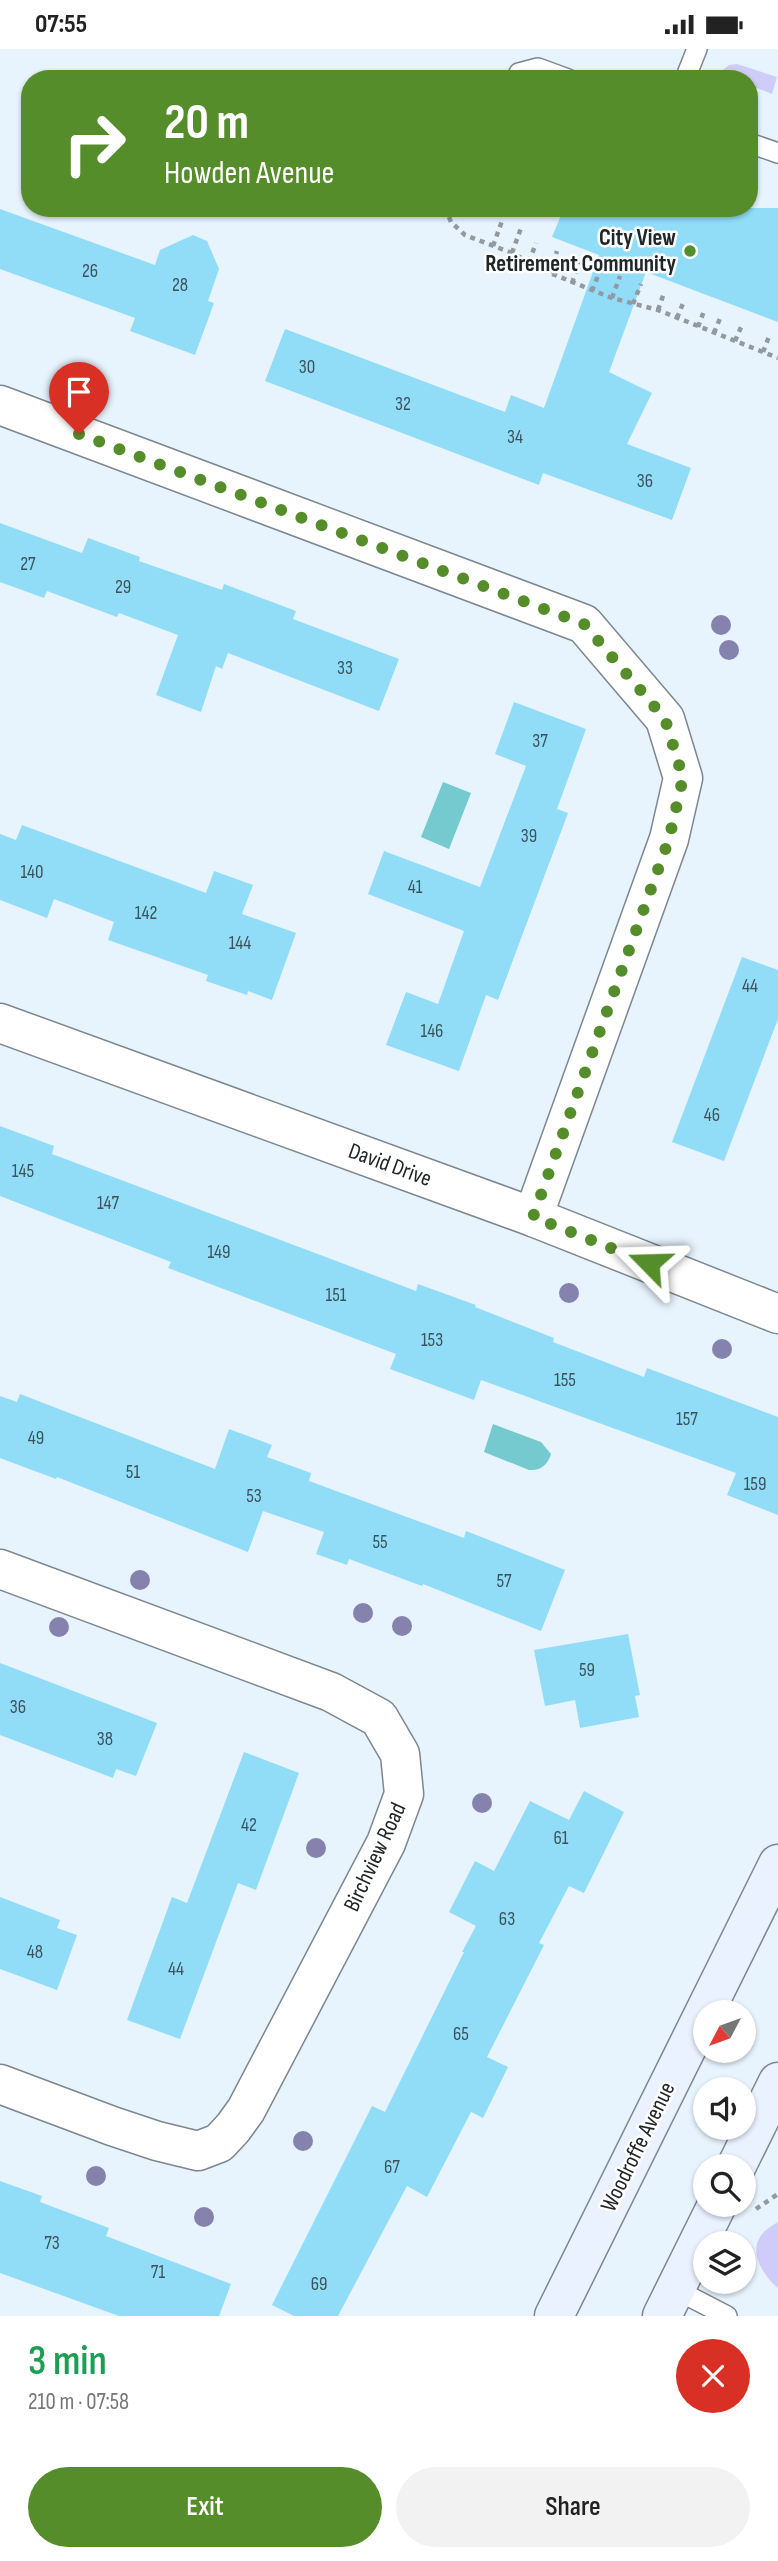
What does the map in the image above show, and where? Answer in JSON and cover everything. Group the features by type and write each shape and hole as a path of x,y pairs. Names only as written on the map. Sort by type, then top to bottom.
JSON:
{"main road":[{"name":"Woodroffe Avenue","path":"554,2316 778,1864"},
{"path":"742,2154 778,2082"},
{"path":"668,2303 711,2217"}],"street":[{"path":"0,405 584,624 665,719 683,778 669,839 533,1217"},
{"name":"David Drive","path":"0,1023 533,1217 778,1314"},
{"name":"Birchview Road","path":"0,1569 331,1692 379,1718 400,1754 404,1794 386,1843 246,2110 219,2143 198,2151 156,2141 0,2084"}],"lane":[{"path":"689,70 697,49"},
{"path":"758,146 778,153"},
{"path":"668,2303 727,2316"}],"path":[{"path":"449,217 465,235 512,253 550,274 611,298 658,310 778,358"},
{"path":"493,246 502,221"},
{"path":"512,253 521,228"},
{"path":"529,262 536,243"},
{"path":"550,274 557,251"},
{"path":"572,283 580,260"},
{"path":"592,291 601,268"},
{"path":"611,298 620,276"},
{"path":"633,304 640,284"},
{"path":"658,310 664,293"},
{"path":"677,318 684,301"},
{"path":"698,327 704,311"},
{"path":"714,333 721,316"},
{"path":"735,341 742,325"},
{"path":"763,352 770,334"},
{"path":"757,2209 778,2194"}],"shaded area":[{"path":"737,64 755,70 723,70 729,65"},
{"path":"758,71 777,77 772,94 758,89"},
{"path":"778,2222 778,2288 768,2278 757,2258 757,2243 768,2228"}],"water":[{"path":"443,782 471,793 449,849 421,837"},
{"path":"493,1424 541,1442 551,1454 548,1461 540,1468 529,1470 484,1452"}],"building":[{"path":"758,208 778,208 778,322 646,272 609,372 652,393 627,444 691,468 672,520 543,473 539,485 265,381 285,329 505,412 511,395 544,408 599,255 552,237 560,217 758,217"},
{"path":"0,209 155,265 160,250 193,235 207,241 219,269 208,301 214,303 195,355 130,331 135,318 0,269"},
{"path":"0,523 82,553 88,538 140,557 139,561 222,590 224,584 296,611 293,619 399,659 379,711 228,653 222,669 216,666 201,712 156,695 178,635 119,613 117,617 47,591 44,598 0,582"},
{"path":"514,702 586,729 557,809 568,813 498,1000 486,995 459,1071 386,1045 406,992 438,1004 464,931 368,894 384,851 480,887 526,766 495,754"},
{"path":"22,825 206,893 214,871 253,885 242,914 296,933 272,1000 248,991 247,995 206,981 208,975 108,940 114,922 54,899 47,918 0,900 0,834 16,840"},
{"path":"742,957 778,970 778,1019 724,1161 672,1142"},
{"path":"0,1126 54,1146 52,1154 416,1291 418,1284 476,1305 475,1307 554,1338 553,1342 644,1377 647,1368 778,1417 778,1515 727,1495 736,1473 481,1380 474,1400 390,1369 396,1354 168,1268 171,1262 0,1196"},
{"path":"20,1394 215,1469 229,1429 272,1445 267,1457 311,1473 309,1481 464,1538 466,1531 565,1570 541,1631 423,1584 422,1586 349,1559 347,1565 316,1554 324,1532 263,1511 248,1552 57,1477 56,1479 0,1458 0,1396 17,1402"},
{"path":"628,1634 640,1695 635,1696 639,1717 580,1728 575,1700 545,1706 534,1650"},
{"path":"0,1663 157,1723 136,1776 116,1769 113,1778 0,1735"},
{"path":"244,1752 299,1773 256,1890 238,1883 180,2039 127,2020 172,1897 187,1903"},
{"path":"584,1791 624,1812 584,1893 569,1886 539,1943 544,1945 487,2057 508,2067 483,2118 471,2112 427,2197 407,2186 338,2316 294,2316 272,2305 372,2106 385,2112 476,1926 449,1912 475,1861 494,1871 530,1801 569,1820"},
{"path":"0,1897 60,1920 57,1928 77,1935 57,1990 0,1969"},
{"path":"0,2181 42,2196 40,2202 109,2228 106,2236 231,2284 219,2316 119,2316 0,2273"}],"place":[{"name":"City View Retirement Community","path":"690,251"}],"route":[{"path":"79,434 584,624 665,719 683,778 669,839 533,1217 649,1263"}]}
